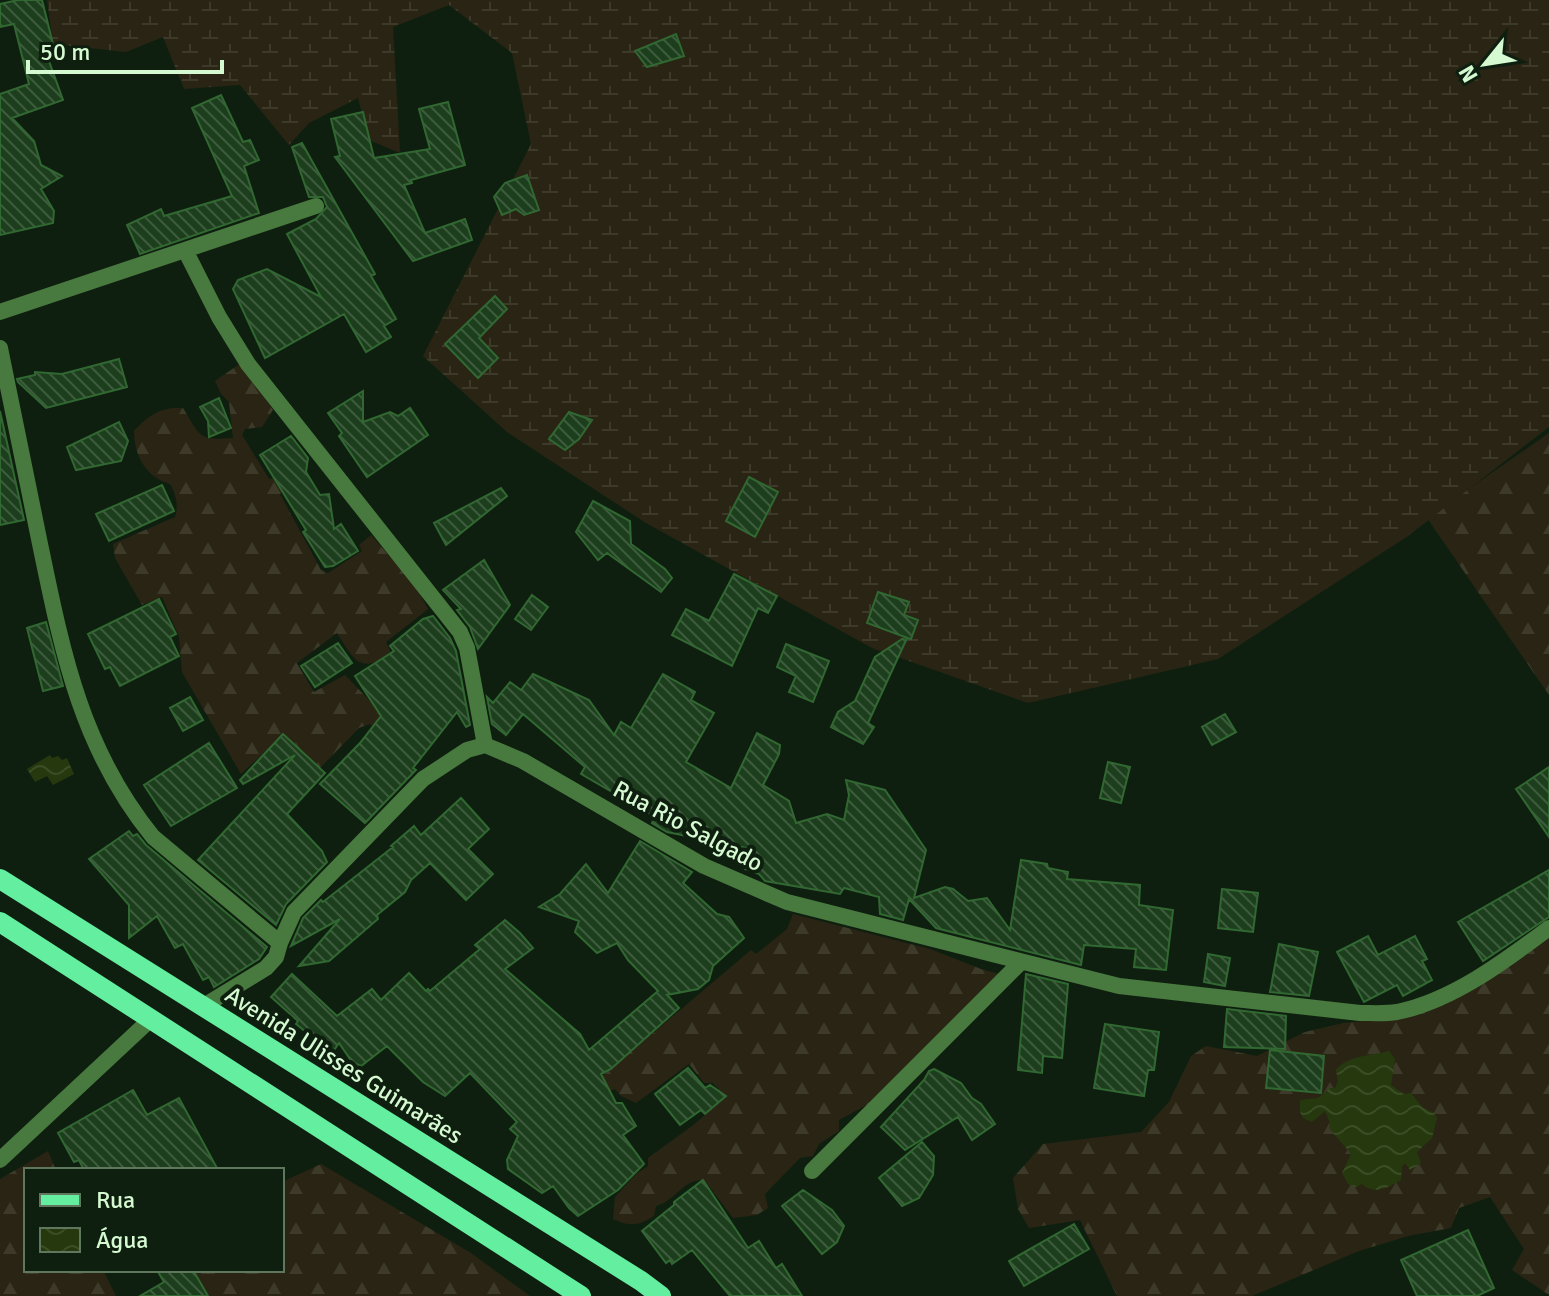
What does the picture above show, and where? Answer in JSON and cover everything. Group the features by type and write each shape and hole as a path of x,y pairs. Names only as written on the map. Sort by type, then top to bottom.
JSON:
{"main road":[{"name":"Avenida Ulisses Guimarães","path":"0,879 661,1296"},
{"path":"0,922 581,1296"}],"street":[{"path":"0,312 316,206"},
{"path":"185,250 219,317 248,364 460,632 467,648 485,745 467,750 423,779 294,912 276,957 266,968 202,1007"},
{"path":"0,348 55,615 76,698 98,752 153,837 280,943"},
{"name":"Rua Rio Salgado","path":"485,745 523,761 704,866 787,902 1119,986 1360,1013 1396,1012 1431,1001 1507,958 1549,928"},
{"path":"812,1171 1020,963"},
{"path":"0,1160 151,1019"}],"green space":[{"path":"47,0 1549,0 1549,427 1408,536 1218,659 1028,703 872,648 646,523 507,432 423,356 531,144 512,53 449,5 393,27 400,153 369,140 358,98 309,123 289,145 240,85 184,89 163,37 126,52 53,44"},
{"path":"241,363 273,410 262,427 245,429 242,435 269,479 277,478 291,486 280,494 321,570 328,573 362,551 359,545 371,535 414,584 428,609 386,642 392,655 381,660 372,663 358,661 337,633 297,663 314,692 345,675 389,721 408,757 370,724 359,728 319,769 283,735 241,774 182,672 179,637 162,597 142,605 115,558 113,544 175,517 176,513 176,500 170,484 154,476 143,464 136,449 134,431 156,413 183,408 202,435 213,439 233,438 229,402 215,381"},
{"path":"1549,433 1549,695 1427,518"},
{"path":"793,914 930,949 999,974 874,1101 839,1120 839,1131 819,1144 813,1156 800,1158 765,1194 768,1208 757,1215 733,1218 705,1181 698,1180 656,1206 654,1216 643,1222 629,1224 613,1219 615,1197 648,1166 648,1158 725,1098 714,1083 704,1083 689,1064 636,1103 621,1096 615,1089 609,1091 600,1078 751,950 756,954 787,929"},
{"path":"1549,937 1549,1295 1512,1270 1524,1249 1490,1197 1459,1208 1451,1228 1408,1236 1359,1251 1252,1296 1117,1296 1080,1220 1029,1228 1018,1209 1013,1178 1043,1144 1141,1132 1169,1102 1191,1056 1206,1046 1257,1056 1305,1032 1343,1023 1406,1017"},
{"path":"48,1151 55,1168 24,1168 24,1272 104,1272 116,1296 0,1296 0,1179"},
{"path":"321,1164 471,1253 530,1296 208,1296 195,1272 284,1272 284,1181"}],"water":[{"path":"50,755 62,760 67,758 74,774 53,785 47,776 35,782 27,769"},
{"path":"1389,1051 1395,1059 1391,1085 1404,1094 1411,1093 1422,1107 1437,1118 1432,1138 1417,1152 1421,1163 1410,1170 1405,1163 1401,1180 1386,1188 1377,1190 1362,1184 1356,1187 1348,1184 1342,1173 1351,1154 1329,1128 1325,1111 1312,1122 1303,1118 1300,1100 1318,1098 1330,1088 1335,1088 1338,1082 1336,1070 1347,1061"}],"building":[{"path":"42,0 54,48 45,50 63,100 12,118 34,141 41,165 62,176 41,189 54,211 53,223 0,235 0,94 29,84 14,24 0,27 0,4"},
{"path":"676,34 684,56 647,67 635,51"},
{"path":"221,95 243,142 250,140 259,160 244,166 259,213 140,254 127,225 161,209 164,216 232,196 192,108"},
{"path":"448,102 465,165 411,180 412,183 404,185 425,233 465,219 472,240 413,261 335,157 340,156 331,119 363,112 374,158 430,149 419,109"},
{"path":"302,143 375,274 371,276 396,319 384,326 391,337 366,352 344,314 265,358 233,289 238,280 267,269 321,297 287,234 316,219 327,207 323,197 309,197 292,147"},
{"path":"527,175 539,210 524,215 516,209 502,215 494,197 505,183"},
{"path":"495,296 507,309 479,338 498,358 478,378 445,344"},
{"path":"119,359 127,387 46,408 17,379 35,375 35,372 62,374"},
{"path":"363,391 363,422 390,412 398,416 410,408 428,435 367,477 339,436 342,433 328,413"},
{"path":"219,398 231,428 209,437 208,421 200,407"},
{"path":"0,411 24,520 0,525"},
{"path":"569,412 592,420 579,439 565,450 549,439"},
{"path":"119,422 128,441 121,461 76,470 67,447"},
{"path":"291,436 308,458 306,472 320,495 329,494 334,529 341,524 358,551 333,566 325,567 260,455"},
{"path":"749,477 778,492 755,537 726,521"},
{"path":"162,485 174,511 109,541 96,514"},
{"path":"501,488 507,496 446,545 434,523"},
{"path":"593,501 630,521 631,544 665,569 672,578 661,592 607,553 598,560 576,532"},
{"path":"484,560 510,605 478,649 470,627 457,610 461,609 443,590"},
{"path":"734,574 777,596 768,613 758,608 732,666 672,635 686,609 709,621"},
{"path":"878,592 909,602 904,615 918,620 868,723 874,727 863,744 831,727 838,712 855,701 875,657 905,637 867,623"},
{"path":"532,595 548,607 531,630 515,619"},
{"path":"159,599 176,634 170,637 179,656 120,686 110,667 105,669 88,634"},
{"path":"433,616 456,651 470,725 466,727 457,712 413,768 416,770 365,823 320,784 381,716 355,676 394,651 390,646 423,619"},
{"path":"46,622 63,686 43,691 27,628"},
{"path":"338,643 352,663 315,687 301,666"},
{"path":"786,644 829,661 813,702 789,692 796,676 777,667"},
{"path":"533,674 589,700 614,735 621,722 631,728 663,674 695,692 691,700 714,713 686,762 731,788 757,733 780,745 779,754 763,785 789,801 796,823 827,814 844,820 849,795 846,780 885,790 926,850 914,898 945,887 953,889 968,901 987,898 1010,930 1021,860 1047,864 1048,868 1068,872 1067,879 1140,885 1139,905 1173,910 1166,970 1134,967 1136,949 1084,945 1081,965 936,928 909,899 903,920 880,914 879,897 844,888 840,894 765,881 759,874 745,869 752,849 667,832 652,823 655,817 581,774 585,767 523,714 506,735 492,724 487,697 493,703 510,682 521,690"},
{"path":"190,697 203,720 183,731 170,708"},
{"path":"1225,714 1236,732 1212,745 1202,727"},
{"path":"283,734 325,773 287,814 322,851 327,862 286,904 276,925 198,860 295,755 243,784 240,780"},
{"path":"209,743 237,788 171,826 144,785"},
{"path":"1108,762 1130,767 1121,803 1100,798"},
{"path":"1549,767 1549,837 1516,789"},
{"path":"461,798 489,829 468,849 493,874 466,900 430,863 411,880 405,892 377,915 378,919 329,961 299,966 340,919 291,946 303,918 321,900 323,902 393,847 414,826 421,835"},
{"path":"129,831 133,836 137,834 267,947 259,959 214,987 209,977 203,980 183,944 175,948 157,916 129,938 129,905 89,859"},
{"path":"640,841 692,872 683,883 717,914 729,917 744,938 713,966 709,980 698,989 667,995 679,1008 611,1069 601,1074 616,1103 622,1103 636,1126 623,1135 644,1164 618,1190 578,1216 553,1186 542,1193 508,1169 507,1160 518,1136 510,1129 517,1122 470,1073 445,1096 423,1082 387,1046 361,1066 352,1062 339,1043 332,1053 296,1024 298,1021 271,997 292,974 337,1016 372,989 381,1000 409,973 426,991 430,991 480,949 475,945 505,920 533,948 505,969 580,1034 589,1050 658,991 628,960 617,943 597,953 575,932 579,921 539,907 560,894 586,864 608,893"},
{"path":"1549,870 1549,917 1483,961 1458,922"},
{"path":"1222,889 1258,893 1253,932 1218,928"},
{"path":"1368,936 1378,955 1415,936 1427,959 1422,961 1432,980 1403,996 1397,985 1364,1002 1337,952"},
{"path":"1279,944 1318,952 1309,996 1270,992"},
{"path":"1208,954 1230,958 1225,986 1204,982"},
{"path":"1026,974 1068,984 1062,1058 1043,1056 1042,1073 1018,1070"},
{"path":"1227,1009 1286,1016 1285,1049 1224,1047"},
{"path":"1105,1024 1159,1032 1154,1070 1148,1070 1144,1096 1094,1088"},
{"path":"1270,1050 1324,1056 1321,1093 1266,1088"},
{"path":"688,1068 705,1088 710,1085 726,1096 705,1114 701,1110 680,1125 655,1094"},
{"path":"934,1069 961,1083 995,1124 972,1140 958,1117 905,1150 881,1127"},
{"path":"133,1090 147,1115 179,1098 217,1168 83,1168 79,1160 74,1162 58,1133"},
{"path":"922,1142 934,1156 933,1175 919,1198 902,1206 879,1178"},
{"path":"703,1180 748,1248 759,1241 776,1268 782,1264 802,1296 730,1296 692,1250 672,1264 670,1260 666,1263 642,1231"},
{"path":"803,1190 832,1210 844,1226 837,1242 822,1254 782,1206"},
{"path":"1074,1224 1089,1249 1024,1286 1009,1261"},
{"path":"1468,1230 1494,1288 1477,1296 1417,1296 1401,1260"},
{"path":"158,1272 194,1272 208,1296 140,1296 164,1282"}]}
